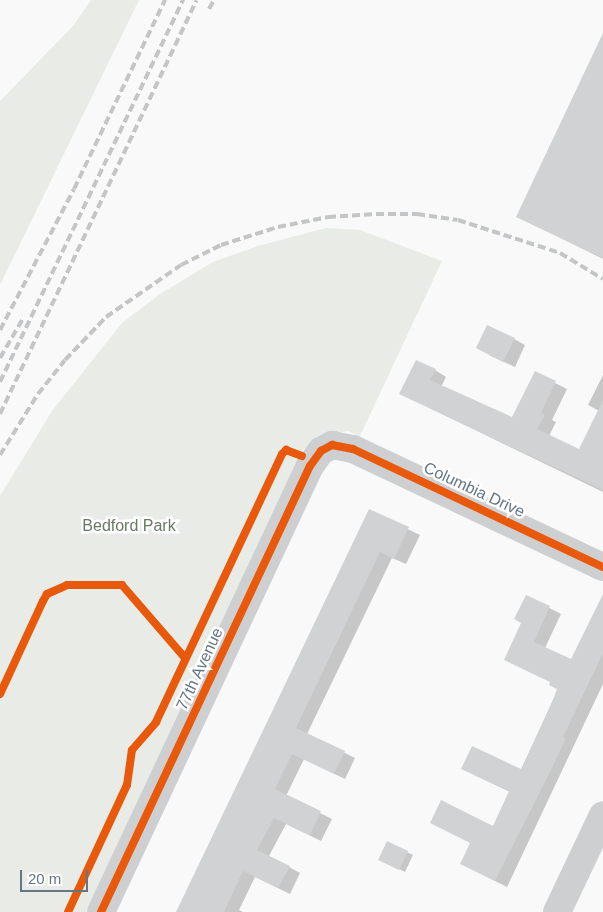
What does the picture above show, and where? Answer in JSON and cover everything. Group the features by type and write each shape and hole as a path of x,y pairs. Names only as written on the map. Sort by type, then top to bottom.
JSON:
{"street":[{"name":"Columbia Drive","path":"332,445 349,447 370,456 603,567"},
{"name":"77th Avenue","path":"101,912 310,466 321,451 332,445"},
{"path":"557,912 603,815"}],"green space":[{"path":"91,0 139,0 0,285 0,101 73,26"},
{"name":"Bedford Park","path":"326,228 360,230 442,261 360,436 348,431 325,435 303,450 86,912 0,912 0,496 52,411 122,323 160,294 213,262 258,246"}],"building":[{"path":"603,33 603,258 516,217"},
{"path":"487,325 515,338 503,362 476,348"},
{"path":"416,360 436,369 430,380 512,417 535,371 556,381 541,413 545,415 537,429 579,449 603,400 603,490 399,394"},
{"path":"369,509 409,527 394,559 380,552 296,728 345,751 334,774 292,754 275,789 321,811 310,835 274,818 257,850 290,866 278,888 243,871 224,912 176,912"},
{"path":"603,594 603,653 563,737 566,738 551,770 495,881 460,864 470,843 430,823 441,800 493,826 509,791 461,769 472,746 521,769 552,703 557,689 549,685 550,682 504,660 521,623 514,619 526,595 550,606 534,642 571,659"},
{"path":"387,841 408,851 399,870 378,860"}],"railway":[{"path":"0,330 74,189 165,0"},
{"path":"0,382 183,0"},
{"path":"0,414 197,0"},
{"path":"209,9 214,0"},
{"path":"0,455 38,394 65,360 106,317 181,265 221,245 278,227 328,217 376,214 417,214 458,220 560,253 603,279"},
{"path":"0,358 24,317"}],"cycle path":[{"path":"101,912 310,466 321,451 332,445 353,449 603,567"},
{"path":"68,912 127,785 132,750 156,722 282,454 286,450 302,456"},
{"path":"0,694 47,594 67,585 122,585 185,658"}]}
